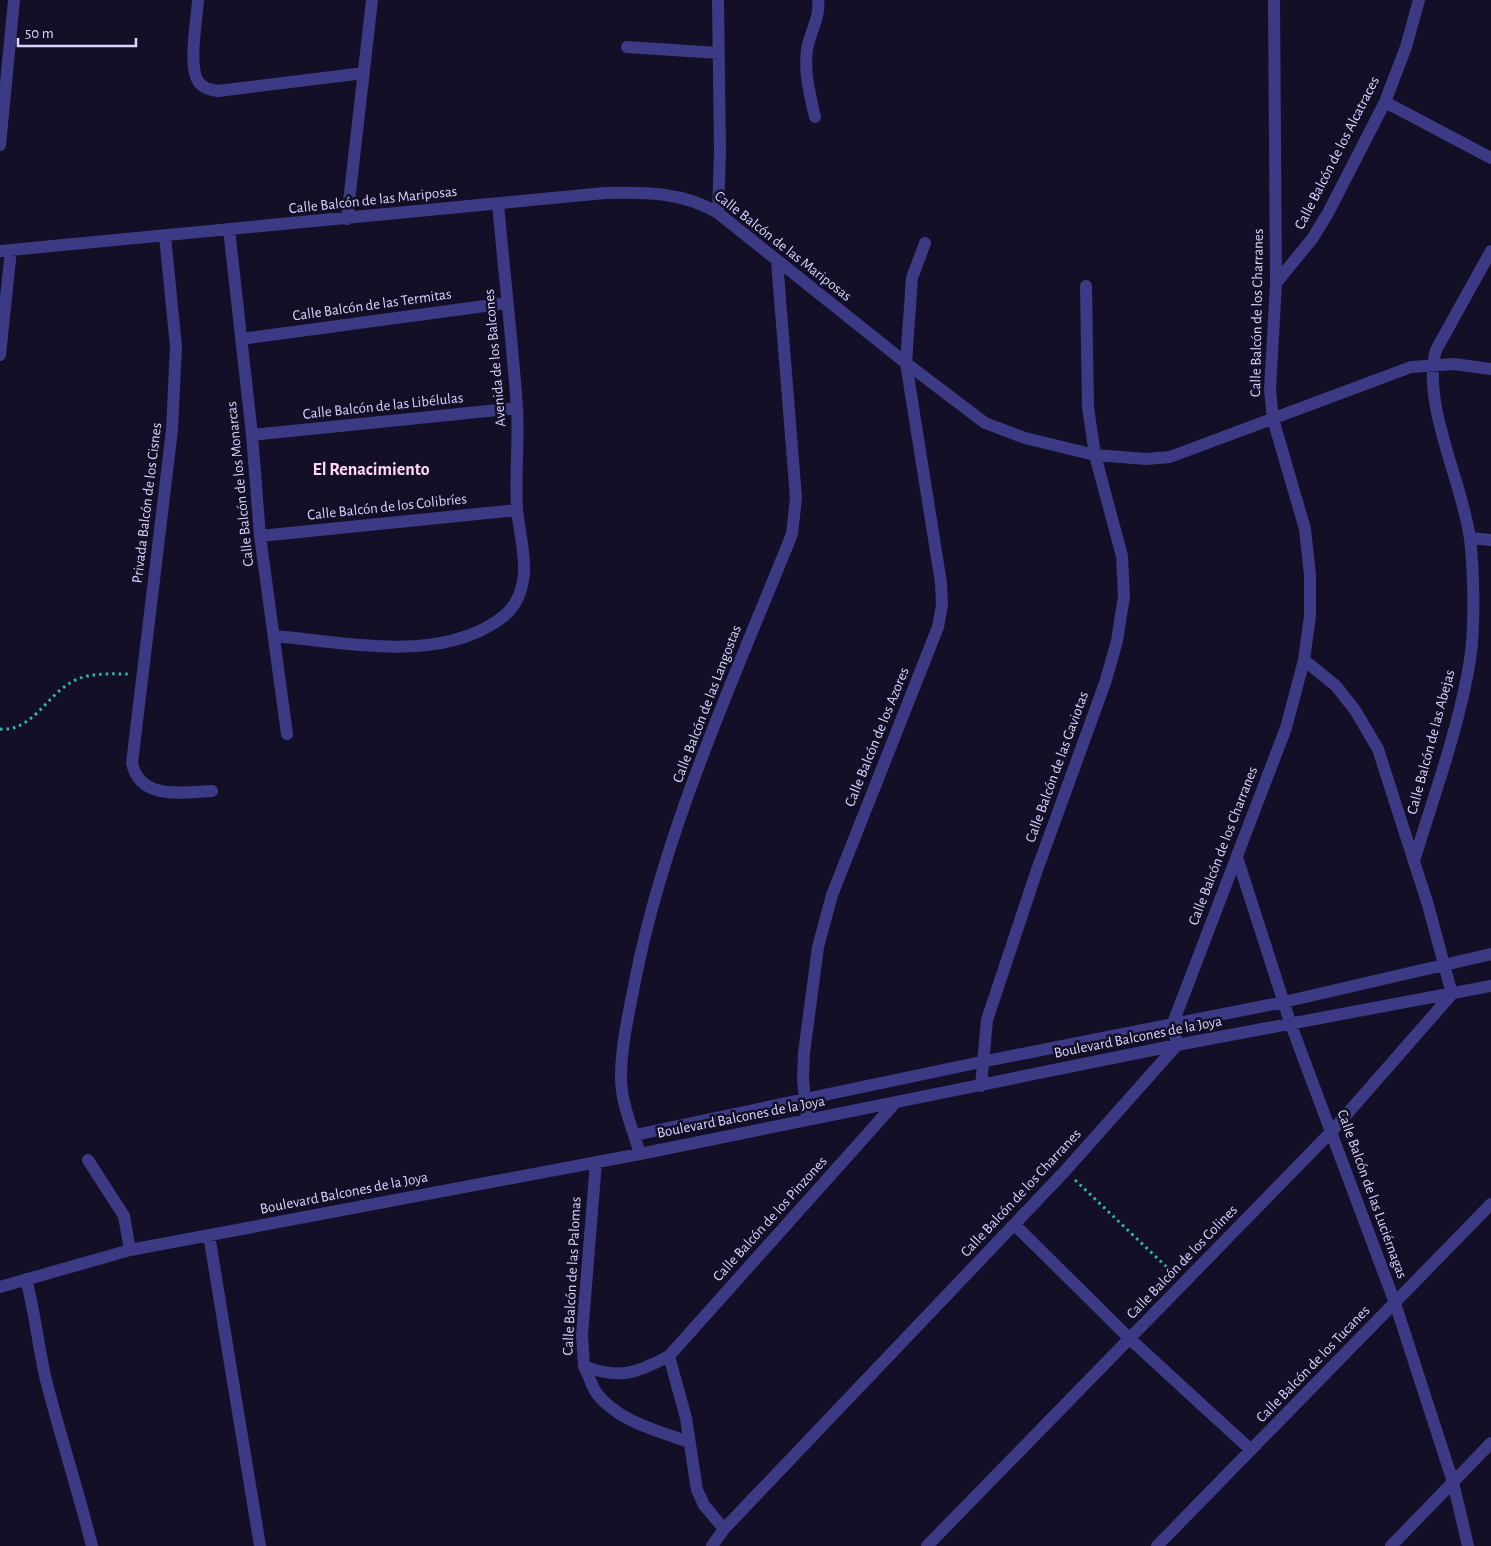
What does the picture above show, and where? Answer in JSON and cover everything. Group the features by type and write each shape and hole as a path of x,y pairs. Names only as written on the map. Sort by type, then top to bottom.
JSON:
{"street":[{"path":"0,145 14,0"},
{"path":"198,0 195,72 201,85 209,89 218,91 364,73"},
{"path":"346,219 372,0"},
{"path":"718,0 720,151 718,213"},
{"path":"815,117 806,67 810,32 818,12 818,0"},
{"name":"Calle Balcón de los Charranes","path":"1173,1023 1286,728 1304,660 1310,616 1310,575 1305,529 1273,420 1270,390 1276,283 1274,0"},
{"name":"Calle Balcón de los Alcatraces","path":"1276,283 1312,239 1328,213 1385,102 1406,47 1419,0"},
{"path":"627,47 719,53"},
{"path":"1385,102 1491,158"},
{"name":"Calle Balcón de las Mariposas","path":"6,251 626,192 683,198 702,203 718,213 974,415 1002,431 1095,455 1146,459 1170,457 1411,367 1432,364 1491,369"},
{"name":"Avenida de los Balcones","path":"274,636 401,647 453,641 476,633 506,614 517,600 521,588 524,549 518,510 517,408 498,204"},
{"name":"Calle Balcón de los Monarcas","path":"229,229 252,435 260,536 287,734"},
{"name":"Privada Balcón de los Cisnes","path":"165,236 176,347 175,391 143,674 132,753 134,772 144,785 163,792 212,791"},
{"name":"Calle Balcón de los Azores","path":"807,1120 804,1098 804,1052 818,946 832,895 938,627 942,605 941,582 906,363 912,278 925,243"},
{"path":"0,355 6,251"},
{"path":"1432,364 1436,350 1491,251"},
{"name":"Calle Balcón de las Langostas","path":"640,1154 624,1103 621,1077 633,991 647,923 698,767 792,534 796,516 777,261"},
{"name":"Calle Balcón de las Gaviotas","path":"981,1086 981,1062 987,1020 1037,870 1105,682 1118,641 1124,596 1122,556 1095,455 1088,407 1086,286"},
{"name":"Calle Balcón de las Termitas","path":"241,339 507,303"},
{"name":"Calle Balcón de las Abejas","path":"1414,861 1462,700 1470,659 1473,624 1470,538 1435,400 1432,364"},
{"name":"Calle Balcón de las Libélulas","path":"252,435 517,408"},
{"name":"Calle Balcón de los Colibríes","path":"260,536 518,510"},
{"path":"1470,538 1491,540"},
{"path":"1304,660 1336,686 1355,710 1378,749 1414,861 1445,964 1452,994"},
{"name":"Calle Balcón de las Luciérnagas","path":"1237,857 1291,1025 1395,1303 1453,1482 1468,1546"},
{"name":"Boulevard Balcones de la Joya","path":"635,1135 804,1098 1284,1002 1491,954"},
{"name":"Boulevard Balcones de la Joya","path":"0,1287 130,1250 640,1154 1177,1045 1491,986"},
{"name":"Calle Balcón de los Colines","path":"927,1546 1332,1132 1452,994"},
{"path":"1173,1023 1177,1045"},
{"name":"Calle Balcón de los Charranes","path":"724,1529 1015,1225 1177,1045"},
{"name":"Calle Balcón de los Pinzones","path":"669,1356 896,1102"},
{"path":"88,1160 124,1216 130,1250"},
{"name":"Calle Balcón de las Palomas","path":"596,1162 582,1335 584,1366 598,1372 629,1374 669,1356"},
{"name":"Calle Balcón de los Tucanes","path":"1157,1546 1491,1204"},
{"path":"1015,1225 1130,1339 1251,1450"},
{"path":"209,1235 260,1546"},
{"path":"26,1279 35,1312 40,1351 47,1382 92,1546"},
{"path":"669,1356 686,1418 697,1490 704,1505 724,1529 712,1546"},
{"path":"584,1366 595,1390 607,1404 637,1422 689,1442"},
{"path":"1391,1546 1491,1443"}],"path":[{"path":"0,729 23,725 70,682 99,674 143,674"},
{"path":"1065,1171 1183,1283"}],"district":[{"name":"El Renacimiento","path":"371,470"}]}
